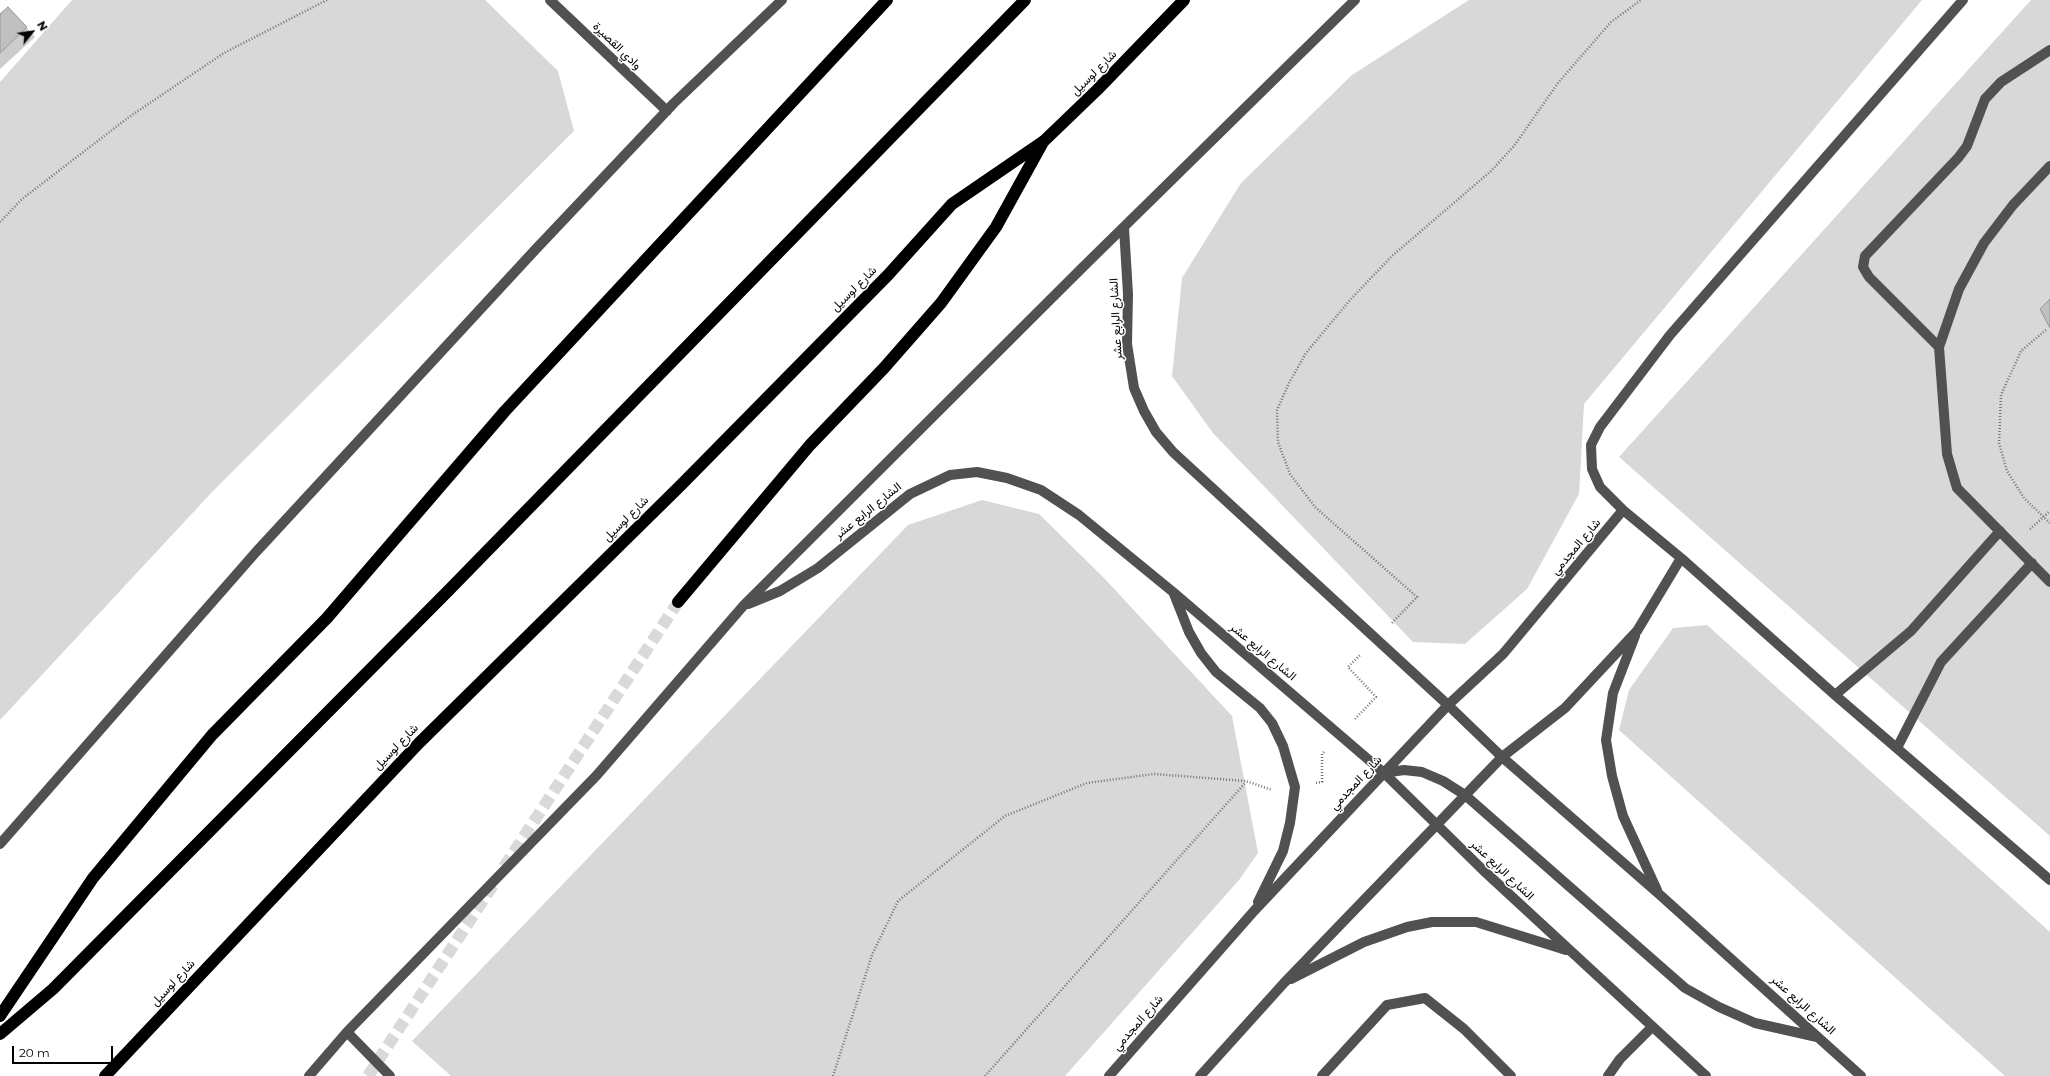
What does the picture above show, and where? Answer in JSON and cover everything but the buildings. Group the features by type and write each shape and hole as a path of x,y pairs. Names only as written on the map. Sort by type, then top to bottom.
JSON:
{"highway":[{"path":"0,1016 93,878 212,735 327,618 505,411 887,0"},
{"path":"0,1034 53,989 432,607 1025,0"},
{"name":"شارع لوسيل","path":"105,1076 419,743 760,405 888,275 952,204 1044,141 1097,90 1184,0"},
{"path":"678,602 810,445 884,368 941,303 996,227 1044,141"}],"street":[{"name":"وادي القصيرة","path":"550,0 667,111"},
{"path":"0,844 256,552 535,250 667,111 782,0"},
{"path":"309,1076 347,1032 597,775 744,605 1355,0"},
{"path":"1963,0 1670,335 1600,427 1590,445 1592,469 1600,487 1623,510 1681,558 1835,695 2050,880"},
{"path":"1939,347 1869,277 1863,267 1865,256 1958,158 1967,146 1985,98 2001,82 2050,50"},
{"path":"2050,166 2013,205 1984,243 1959,289 1939,347 1947,454 1957,488 2050,582"},
{"name":"الشارع الرابع عشر","path":"1124,228 1128,294 1127,344 1134,388 1144,411 1156,432 1173,452 1448,705 1502,757 1819,1037 1861,1076"},
{"name":"الشارع الرابع عشر","path":"744,605 780,591 818,568 910,494 950,475 977,472 1007,478 1042,490 1079,515 1173,592 1384,773 1436,826 1569,951 1706,1076"},
{"name":"شارع المجدمي","path":"1109,1076 1254,911 1448,705 1503,654 1623,510"},
{"path":"1835,695 1911,631 2000,531"},
{"path":"1658,894 1623,816 1612,776 1606,740 1613,693 1637,631 1681,558"},
{"path":"1897,748 1941,662 2032,563"},
{"path":"1173,592 1189,632 1201,653 1216,672 1254,703 1272,723 1283,746 1294,787 1293,805 1283,851 1254,911"},
{"path":"1200,1076 1284,983 1502,757 1565,708 1637,631"},
{"path":"1384,773 1404,770 1422,772 1443,781 1465,795 1685,988 1719,1007 1755,1023 1819,1037"},
{"path":"1284,983 1364,942 1408,927 1432,922 1476,922 1569,951"},
{"path":"1322,1076 1387,1005 1425,998 1464,1029 1511,1076"},
{"path":"1608,1076 1620,1059 1652,1027"},
{"path":"347,1032 390,1076"}],"path":[{"path":"0,222 22,200 129,117 224,53 327,0"},
{"path":"833,1076 872,955 898,901 1005,816 1087,783 1154,774 1246,781 1275,791 1322,782 1322,754 1376,697 1348,667 1418,596 1315,507 1290,474 1278,442 1278,410 1289,383 1306,353 1350,300 1392,256 1491,171 1514,146 1558,84 1611,22 1641,0"},
{"path":"2046,330 2021,352 2001,395 1998,443 2007,471 2024,498 2050,523"},
{"path":"985,1076 1246,781"}],"shaded area":[{"path":"72,0 485,0 558,71 574,131 213,491 0,720 0,82"},
{"path":"1469,0 1922,0 1584,404 1579,494 1527,589 1465,644 1413,642 1213,433 1172,376 1182,278 1241,183 1352,75"},
{"path":"2031,0 2050,0 2050,836 1619,457"},
{"path":"982,500 1039,514 1104,578 1232,716 1258,853 1239,880 1065,1076 451,1076 412,1041 908,525"},
{"path":"1707,625 2050,932 2050,1076 2005,1076 1619,730 1629,690 1673,628"}],"tunnel":[{"path":"504,867 678,602"},
{"path":"368,1076 493,885"}]}
